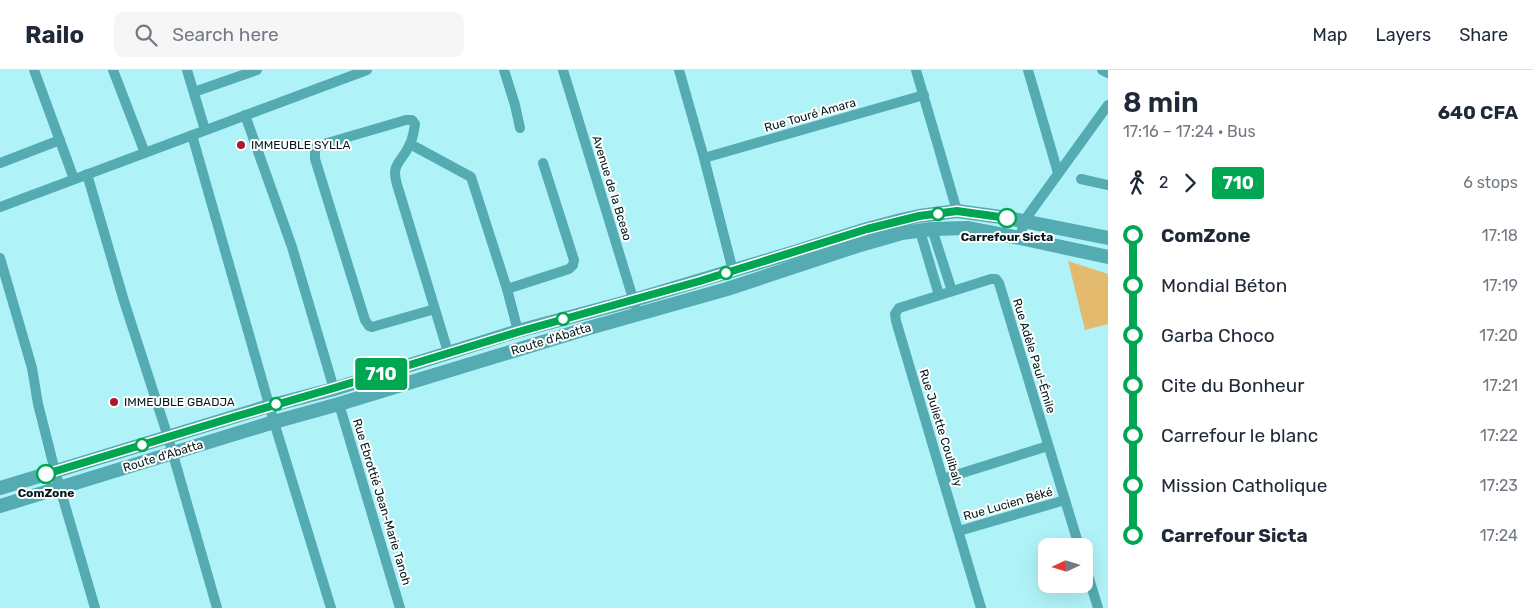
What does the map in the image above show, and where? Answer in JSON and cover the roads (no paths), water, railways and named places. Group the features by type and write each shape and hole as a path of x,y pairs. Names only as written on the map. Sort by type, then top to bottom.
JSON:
{"street":[{"path":"34,70 74,179"},
{"path":"113,70 145,152"},
{"path":"187,70 205,130"},
{"path":"194,92 257,70"},
{"path":"0,207 367,70"},
{"path":"504,70 520,128"},
{"name":"Avenue de la Bceao","path":"563,70 636,307"},
{"path":"679,70 733,271"},
{"path":"916,70 957,211"},
{"path":"1028,70 1058,173"},
{"path":"1102,70 1108,73"},
{"name":"Rue Touré Amara","path":"704,158 924,95"},
{"path":"1020,238 1024,221 1108,106"},
{"path":"245,115 292,247 334,388"},
{"path":"435,309 372,327 368,326 315,159 317,146 409,120 416,124 410,144 396,164 394,170 395,179 435,309 448,352"},
{"path":"192,135 269,406 331,608"},
{"path":"0,163 60,140"},
{"path":"410,144 471,177 507,289 518,332"},
{"path":"507,289 569,269 573,265 574,260 543,163"},
{"path":"87,174 124,301 168,437 217,608"},
{"path":"1081,179 1108,184"},
{"name":"Route d'Abatta","path":"0,506 339,404 636,307 733,271 867,229 919,216 957,211 985,214 1108,238"},
{"name":"Route d'Abatta","path":"0,488 518,332 727,289 857,246 902,234 926,230 967,228 1108,257"},
{"path":"926,230 952,291"},
{"path":"926,230 940,295"},
{"path":"0,258 32,368 38,404 59,487 95,608"},
{"name":"Rue Adèle Paul-Émile","path":"952,291 991,279 996,279 999,283 1077,538"},
{"name":"Rue Juliette Coulibaly","path":"952,291 899,308 895,314 981,608"},
{"name":"Rue Ebrottié Jean-Marie Tanoh","path":"339,404 400,608"},
{"path":"943,479 1048,446"},
{"name":"Rue Lucien Béké","path":"959,531 1065,500"},
{"path":"1093,592 1098,608"}],"place":[{"name":"IMMEUBLE SYLLA","path":"241,145"},
{"name":"Carrefour Sicta","path":"1007,218"},
{"name":"IMMEUBLE GBADJA","path":"114,402"},
{"name":"ComZone","path":"46,474"}]}
